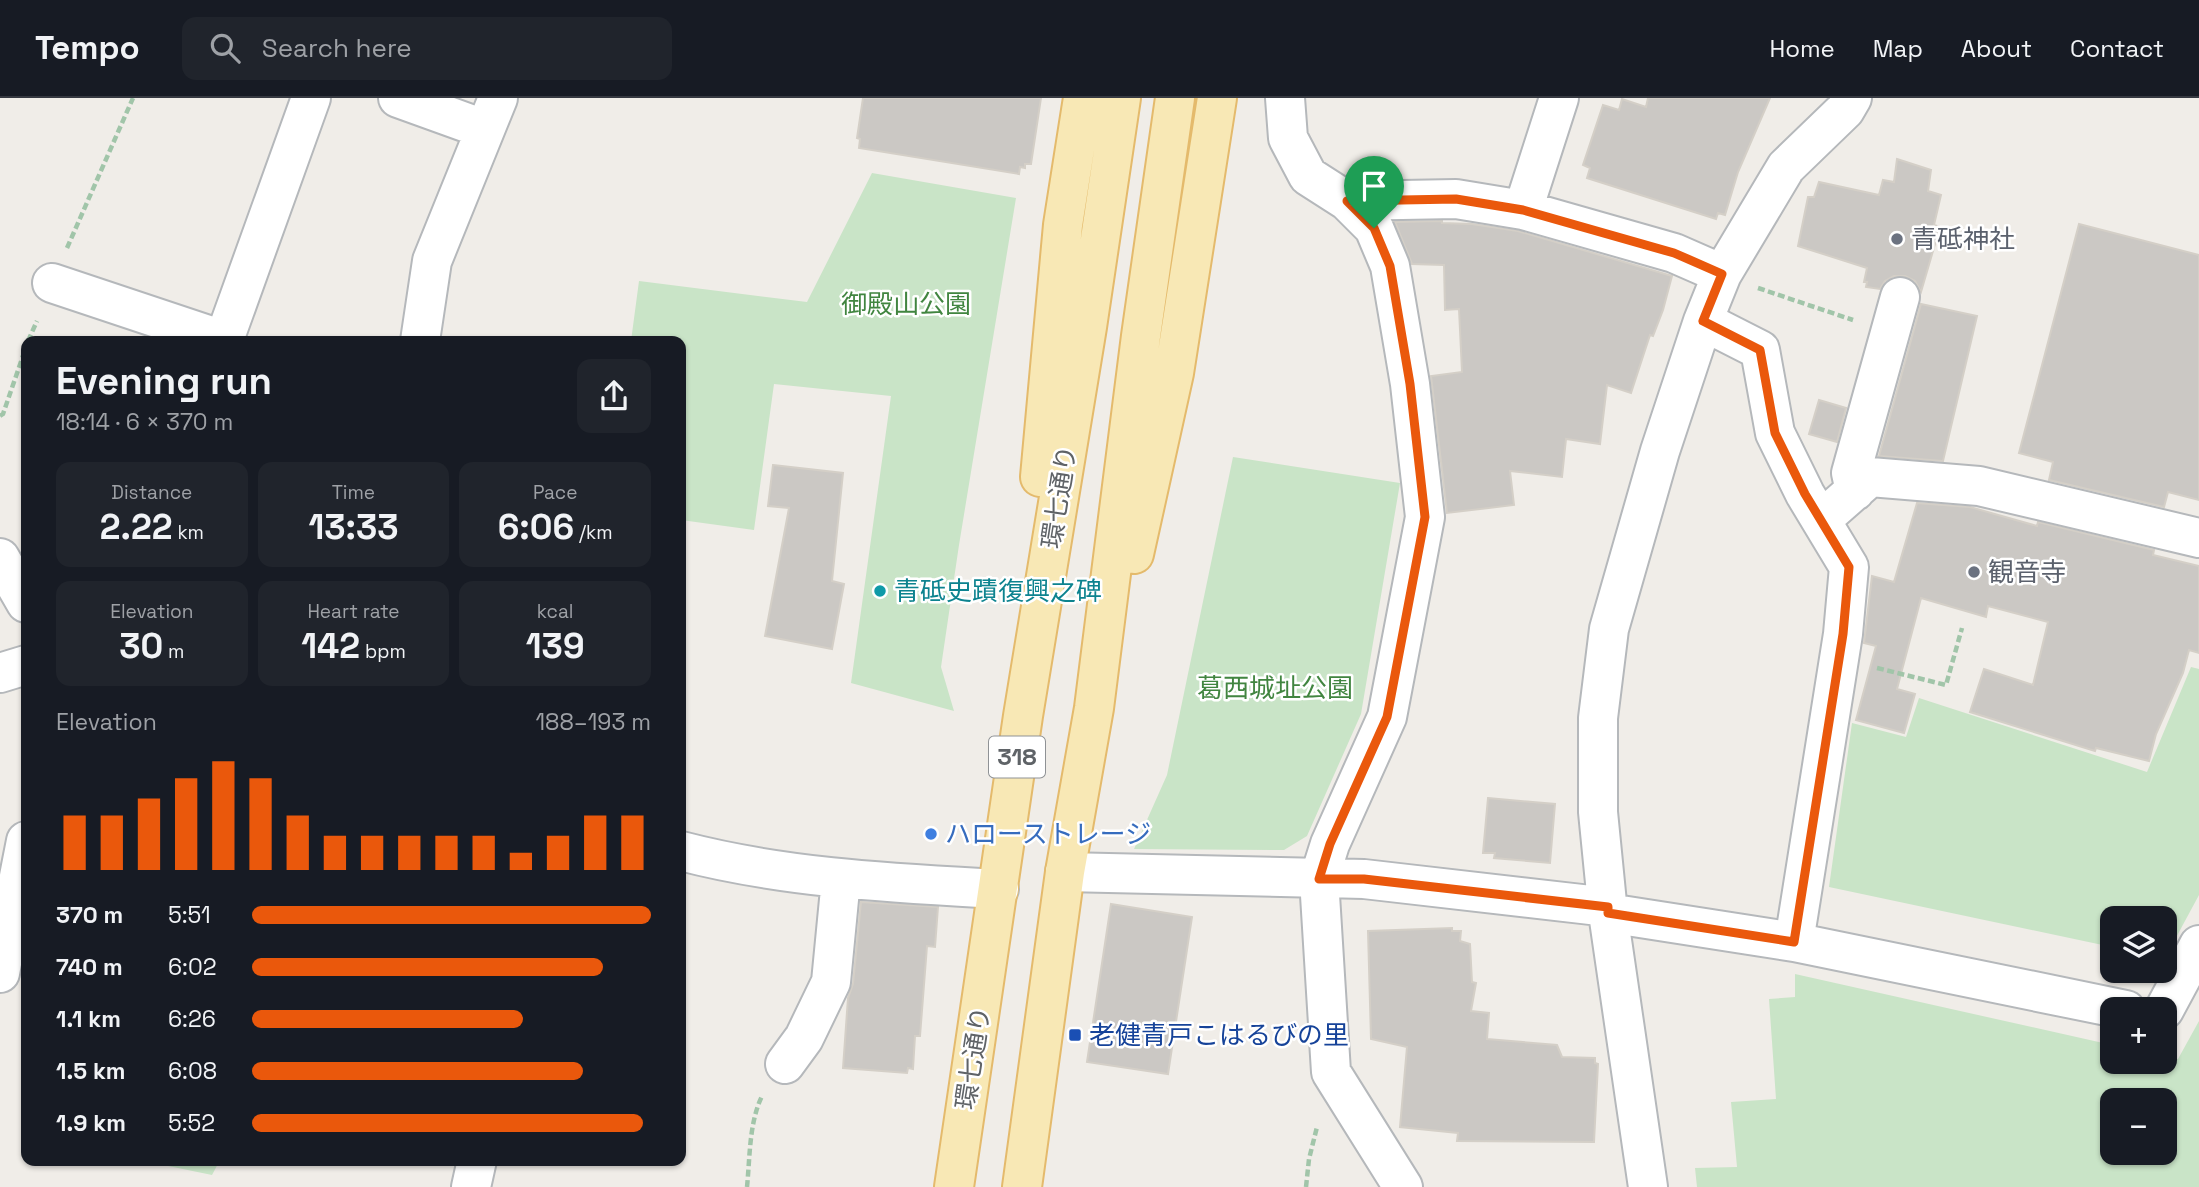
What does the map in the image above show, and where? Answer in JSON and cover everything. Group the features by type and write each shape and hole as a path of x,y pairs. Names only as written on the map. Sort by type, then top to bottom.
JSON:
{"main road":[{"path":"1023,716 1044,412 1063,225 1083,98"},
{"name":"環七通り","path":"954,1187 1023,716 1087,327 1121,98"},
{"name":"318","path":"1022,1187 1065,873 1094,708 1140,336 1175,98"},
{"path":"1094,708 1145,511 1174,373 1217,98"}],"street":[{"path":"227,336 311,98"},
{"path":"398,98 491,114 432,261 420,336"},
{"path":"1285,98 1288,138 1308,176 1347,201 1374,228 1390,266 1410,384 1425,517 1387,717 1330,844 1319,879 1331,1072 1403,1187"},
{"path":"1523,210 1559,98"},
{"path":"1648,1187 1608,910 1598,799 1598,719 1609,629 1660,451 1703,321 1738,280 1786,167 1845,110 1852,98"},
{"path":"1347,201 1456,199 1523,210 1674,253 1738,280"},
{"path":"52,283 210,336"},
{"path":"1855,491 1851,473 1895,315"},
{"path":"1703,321 1760,350 1775,433 1805,494 1849,567 1839,659 1794,942"},
{"path":"1821,520 1870,477 1979,486 2199,538"},
{"path":"0,558 21,594"},
{"path":"0,673 21,667"},
{"path":"686,852 713,860 841,879 999,889"},
{"path":"1065,873 1364,879 1608,910 1794,942 2100,1005"},
{"path":"0,973 21,874"},
{"path":"785,1064 804,1038 831,982 841,879"},
{"path":"2171,997 2199,945"},
{"path":"471,1187 476,1166"}],"path":[{"path":"31,336 133,98"},
{"path":"1738,280 1895,315"},
{"path":"0,416 21,361"},
{"path":"1839,659 1946,685 1962,628"},
{"path":"747,1187 757,1108 767,1086 785,1064"}],"green space":[{"name":"御殿山公園","path":"872,173 1016,198 941,667 954,711 851,683 891,396 774,384 754,530 686,521 686,336 632,336 639,281 807,302"},
{"name":"葛西城址公園","path":"1233,457 1400,483 1361,714 1307,836 1284,850 1134,849 1167,775"},
{"path":"2191,667 2199,669 2199,895 2177,936 2177,906 2100,906 2100,944 1829,887 1852,723 1906,737 1919,698 2147,772"},
{"path":"1795,974 2100,1042 2100,1074 2177,1074 2177,1059 2199,1021 2199,1187 1697,1187 1695,1168 1737,1167 1731,1102 1776,1099 1769,999 1795,997"},
{"path":"168,1166 217,1166 212,1175"}],"building":[{"path":"863,98 1041,98 1031,164 1025,164 1025,168 1020,167 1019,174 859,148 860,139 857,138"},
{"path":"1648,98 1770,98 1738,172 1725,215 1718,213 1716,219 1587,178 1590,168 1583,165 1603,105 1619,110 1622,99 1646,107"},
{"path":"1897,159 1931,170 1928,191 1941,195 1934,225 1940,227 1921,292 1915,281 1905,276 1894,276 1885,281 1880,289 1866,287 1867,282 1864,282 1867,268 1798,246 1808,197 1814,197 1819,182 1879,195 1883,180 1894,182"},
{"path":"1442,221 1518,231 1672,276 1663,310 1653,336 1650,335 1631,393 1607,385 1600,444 1566,439 1562,477 1510,471 1514,505 1447,513 1431,376 1462,372 1459,309 1445,310 1444,265 1412,264 1395,222"},
{"path":"2079,224 2199,255 2199,500 2168,492 2164,507 2049,480 2053,462 2019,453"},
{"path":"1921,304 1977,316 1943,461 1879,456"},
{"path":"1819,400 1846,408 1837,442 1809,434"},
{"path":"773,465 843,473 832,581 844,584 832,649 765,636 789,508 768,506"},
{"path":"1917,503 1970,507 2037,526 2038,522 2154,550 2153,555 2199,566 2199,653 2189,650 2183,673 2156,734 2149,761 2096,748 2095,751 1970,712 1984,669 2033,685 2048,622 1988,606 1986,617 1921,598 1897,689 1915,694 1904,733 1856,720 1876,646 1864,643 1872,576 1894,582"},
{"path":"1488,798 1555,804 1550,863 1494,858 1495,853 1483,853"},
{"path":"861,902 938,907 935,947 927,946 920,1036 915,1036 913,1069 908,1068 907,1073 843,1068 848,998 853,984"},
{"path":"1111,904 1192,917 1168,1074 1087,1062"},
{"path":"1452,928 1452,931 1461,931 1460,941 1470,944 1472,982 1476,983 1471,1011 1489,1013 1487,1039 1557,1045 1562,1057 1595,1058 1595,1063 1598,1064 1594,1142 1457,1141 1458,1133 1400,1127 1407,1047 1371,1039 1368,931"}],"place":[{"name":"青砥神社","path":"1897,239"},
{"name":"観音寺","path":"1974,572"},
{"name":"青砥史蹟復興之碑","path":"880,591"},
{"name":"ハローストレージ","path":"931,834"},
{"name":"老健青戸こはるびの里","path":"1075,1035"}],"route":[{"path":"1456,199 1523,210 1674,253 1722,274 1703,321 1760,350 1775,433 1805,494 1849,567 1843,634 1794,942 1608,913 1608,907 1364,879 1319,879 1330,844 1387,717 1425,517 1410,384 1390,266 1374,228 1347,201 1456,199"}]}
